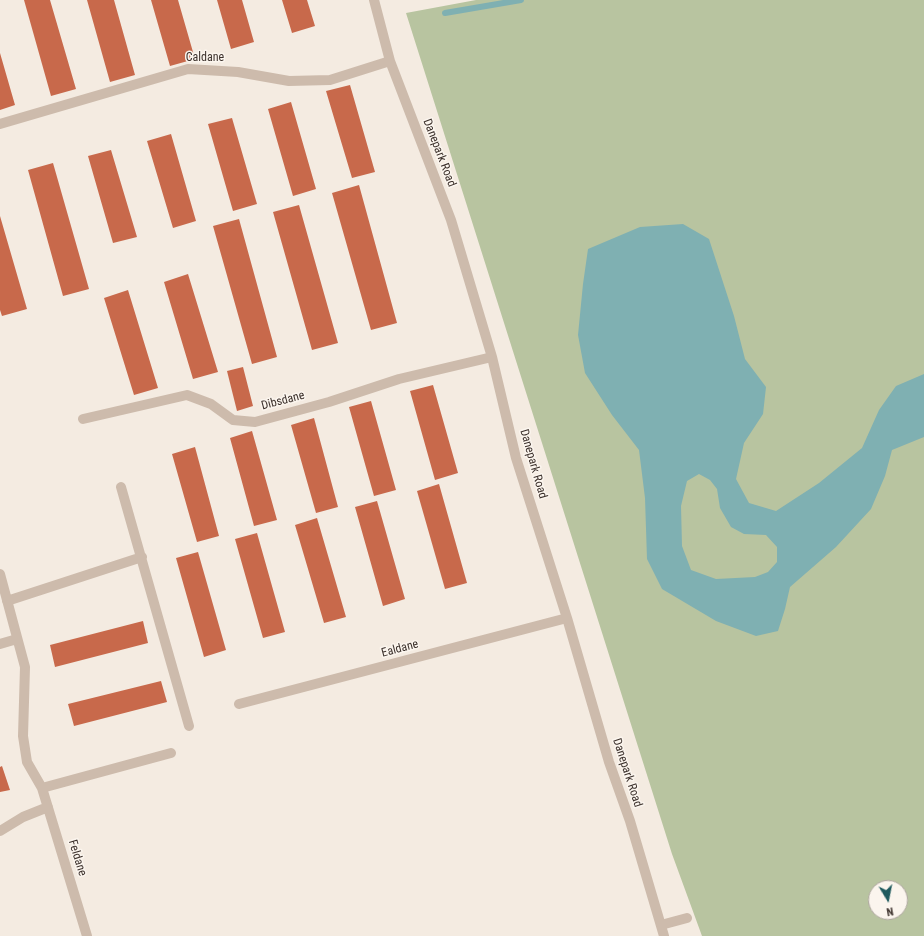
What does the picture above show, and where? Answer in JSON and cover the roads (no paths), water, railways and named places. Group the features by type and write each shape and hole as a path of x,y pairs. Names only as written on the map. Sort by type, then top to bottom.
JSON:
{"street":[{"name":"Danepark Road","path":"374,0 390,61 451,220 492,357 516,458 567,618 609,762 630,821 664,936"},
{"name":"Caldane","path":"0,124 188,69 238,72 289,81 330,80 390,61"},
{"name":"Dibsdane","path":"83,420 187,395 211,404 233,420 255,422 329,402 399,379 492,357"},
{"path":"121,488 142,557 189,726"},
{"path":"7,601 142,557"},
{"name":"Feldane","path":"0,574 25,667 23,736 28,762 42,788 87,936"},
{"name":"Ealdane","path":"239,704 567,618"},
{"path":"0,644 18,639"},
{"path":"42,788 171,753"},
{"path":"0,831 23,817 48,807"},
{"path":"661,925 687,918"}],"water":[{"path":"683,224 709,239 734,316 745,359 766,387 763,414 744,443 736,479 749,503 776,511 819,483 862,448 879,410 896,386 924,374 924,437 892,450 885,476 871,509 836,547 790,587 778,631 756,636 716,621 662,589 647,559 645,498 639,450 612,415 585,373 578,335 588,249 640,227","holes":["699,474 710,480 717,489 720,508 731,527 744,534 766,535 777,547 777,562 768,572 755,577 716,579 691,570 682,546 681,506 687,481"]}],"waterway":[{"path":"445,13 521,0"}]}
